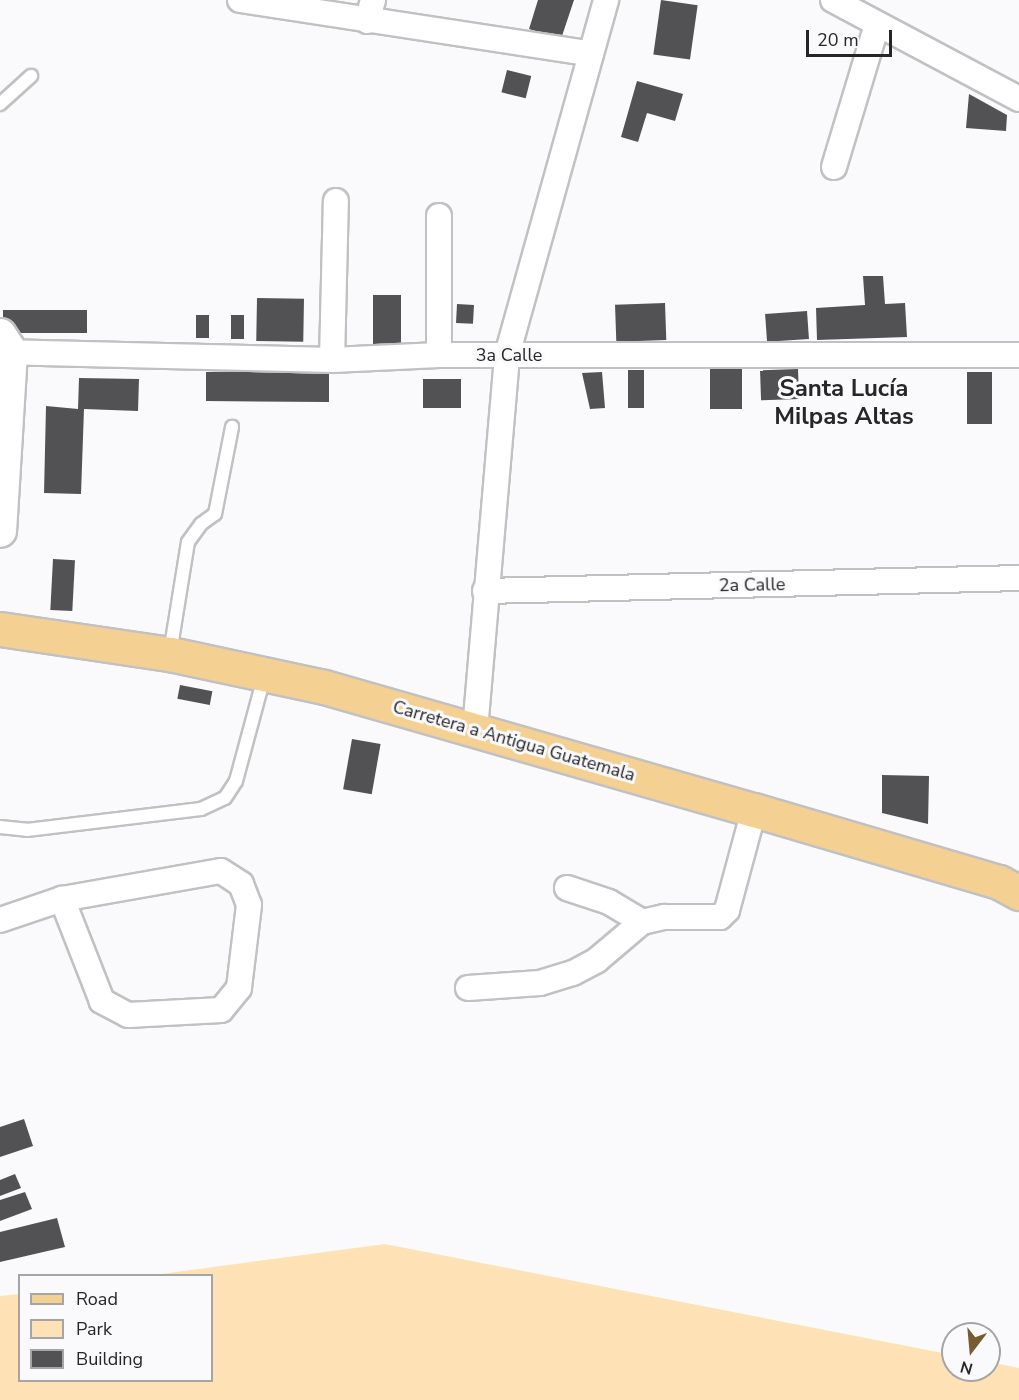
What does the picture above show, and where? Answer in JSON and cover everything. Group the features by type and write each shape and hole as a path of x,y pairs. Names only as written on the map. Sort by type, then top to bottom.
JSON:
{"main road":[{"name":"Carretera a Antigua Guatemala","path":"0,629 170,654 324,687 999,882 1019,893"}],"street":[{"path":"240,0 370,11 591,54"},
{"path":"475,730 485,591 507,355 606,0"},
{"path":"833,0 1019,99"},
{"path":"834,167 877,25"},
{"path":"332,360 336,201"},
{"path":"439,216 439,355"},
{"path":"0,531 4,346"},
{"name":"3a Calle","path":"4,346 332,360 439,355 1019,355"},
{"name":"2a Calle","path":"485,591 1019,578"},
{"path":"468,988 540,983 573,974 597,960 642,922 664,917 724,914 754,810"},
{"path":"0,920 62,899 222,871 241,884 249,905 239,988 222,1010 128,1015 102,1001 98,994 62,899"},
{"path":"567,888 609,902 642,922"}],"lane":[{"path":"0,104 31,76"},
{"path":"170,654 171,629 188,542 201,524 215,514 232,427"},
{"path":"0,827 27,830 201,809 225,798 236,781 265,676"}],"green space":[{"path":"385,1244 941,1353 941,1382 1001,1382 1001,1364 1019,1368 1019,1400 0,1400 0,1296 18,1294 18,1382 213,1382 213,1274 161,1274"}],"building":[{"path":"538,0 574,0 561,39 529,29"},
{"path":"661,0 698,5 690,60 653,54"},
{"path":"507,70 531,76 526,98 501,92"},
{"path":"637,81 683,94 675,121 647,113 638,142 621,137"},
{"path":"969,94 1007,115 1006,131 966,128"},
{"path":"863,276 883,276 885,304 905,303 907,337 817,340 816,308 865,305"},
{"path":"373,295 401,295 401,344 373,344"},
{"path":"257,298 304,299 303,342 256,341"},
{"path":"665,303 666,340 616,342 615,305"},
{"path":"457,304 474,305 473,324 456,323"},
{"path":"3,310 87,310 87,333 3,333"},
{"path":"807,311 809,339 767,342 765,314"},
{"path":"196,315 209,315 209,338 196,338"},
{"path":"231,315 244,315 244,339 231,339"},
{"path":"710,366 742,366 742,409 710,409"},
{"path":"798,369 799,399 761,400 760,370"},
{"path":"628,370 644,370 644,408 628,408"},
{"path":"206,372 329,372 329,402 206,401"},
{"path":"602,372 605,408 590,409 582,373"},
{"path":"967,372 992,372 992,424 967,424"},
{"path":"79,378 139,379 138,411 84,409 81,494 44,493 46,406 78,409"},
{"path":"423,379 461,379 461,408 423,408"},
{"path":"53,559 75,560 72,611 50,610"},
{"path":"180,685 212,691 210,705 177,699"},
{"path":"352,739 381,744 372,794 343,789"},
{"path":"882,775 929,776 928,824 882,813"},
{"path":"24,1119 33,1146 0,1157 0,1127"},
{"path":"15,1174 21,1188 0,1196 0,1180"},
{"path":"25,1192 32,1209 0,1221 0,1200"},
{"path":"57,1218 65,1247 0,1262 0,1232"}],"district":[{"name":"Santa Lucía Milpas Altas","path":"844,403"}]}
